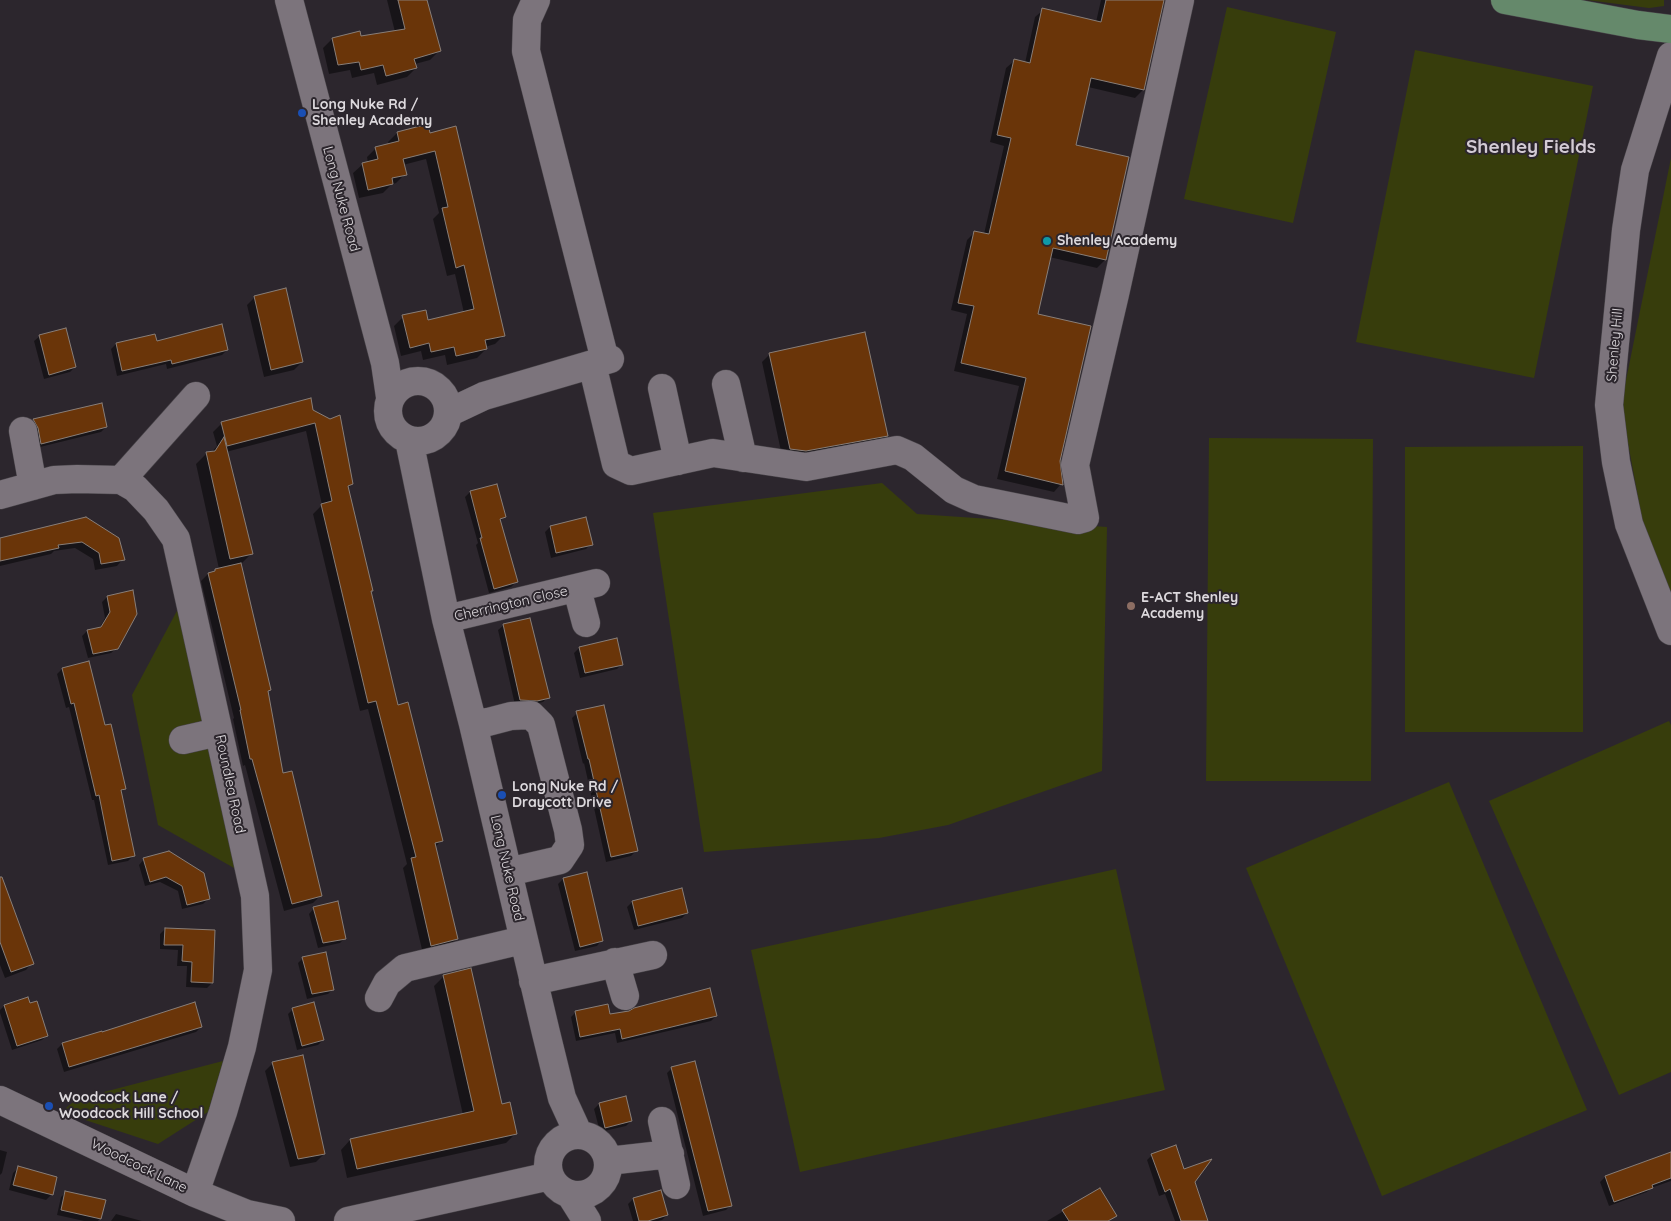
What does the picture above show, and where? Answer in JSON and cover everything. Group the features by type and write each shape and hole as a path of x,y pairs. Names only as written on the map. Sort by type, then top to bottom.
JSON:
{"main road":[{"path":"1505,0 1671,29"}],"street":[{"name":"Long Nuke Road","path":"289,0 385,363 390,397 387,407 388,418 392,428 399,435 420,439 425,520 446,619 473,724 562,1098 568,1138 552,1149 548,1158 550,1176"},
{"path":"536,0 527,20 526,51 607,360 616,464 630,471 713,453 806,468 896,450 913,457 954,490 974,499 1078,520 1085,518 1075,466 1180,0"},
{"name":"Shenley Hill","path":"1671,56 1635,170 1626,230 1609,404 1616,462 1629,524 1671,632"},
{"name":"Long Nuke Road","path":"378,341 415,381 431,384 446,404"},
{"path":"420,439 440,432 446,423 446,404 484,396 607,360"},
{"path":"390,397 401,386 415,381"},
{"path":"726,384 743,458"},
{"path":"662,388 678,461"},
{"path":"0,495 54,480 121,480 196,396"},
{"path":"22,431 33,486"},
{"name":"Roundlea Road","path":"121,480 135,488 156,510 176,539 255,896 258,970 242,1047 223,1112 195,1193"},
{"name":"Cherrington Close","path":"446,619 586,586 586,623"},
{"path":"473,724 511,716 531,715 541,725 568,830 570,846 560,860 508,872"},
{"path":"183,740 218,732"},
{"path":"379,998 387,983 405,968 523,940"},
{"path":"533,981 653,955"},
{"path":"614,962 625,996"},
{"name":"Woodcock Lane","path":"0,1100 250,1218 281,1221"},
{"path":"662,1120 676,1185"},
{"path":"348,1221 550,1176 562,1190 582,1192 601,1184 606,1175 608,1161 600,1144 587,1136 568,1138"},
{"path":"608,1161 670,1154"},
{"path":"582,1192 587,1221"},
{"path":"582,1192 593,1221"}],"green space":[{"path":"1587,0 1664,0 1664,6 1649,8"},
{"path":"1227,7 1336,32 1293,223 1184,199"},
{"path":"1415,50 1593,86 1534,378 1356,342"},
{"path":"1671,158 1671,594 1643,524 1621,405"},
{"path":"1209,438 1373,439 1371,781 1206,781"},
{"path":"1583,446 1583,732 1405,732 1405,447"},
{"path":"882,483 917,514 1107,527 1102,771 948,825 879,838 704,852 653,513"},
{"path":"187,592 250,877 158,825 132,695"},
{"path":"1669,721 1671,725 1671,1072 1619,1095 1489,801"},
{"path":"1449,782 1587,1110 1382,1196 1246,868"},
{"path":"1116,869 1165,1090 800,1172 751,950"},
{"path":"223,1061 208,1112 158,1144 61,1112 77,1099"}],"building":[{"path":"398,0 427,0 441,51 414,59 417,68 386,76 383,65 361,70 359,62 338,65 332,38 360,31 361,36 405,29"},
{"name":"Shenley Academy","path":"1106,0 1164,0 1144,90 1091,78 1076,145 1129,157 1106,260 1053,248 1038,314 1091,326 1060,461 1063,485 1005,471 1026,378 961,363 974,306 958,303 974,231 989,234 1011,138 997,135 1014,59 1030,63 1042,8 1101,22"},
{"path":"428,124 430,133 456,126 505,336 485,340 487,349 456,356 454,347 431,352 429,343 410,348 402,315 426,310 428,320 474,309 464,265 456,268 442,208 448,207 435,151 403,159 407,175 392,178 393,184 368,190 362,163 378,159 375,147 399,141 397,132"},
{"path":"286,288 303,362 271,370 254,296"},
{"path":"222,324 228,350 172,364 171,360 122,371 116,343 155,334 157,341"},
{"path":"66,328 76,367 49,375 39,335"},
{"path":"865,332 888,436 806,451 790,449 769,353"},
{"path":"311,398 313,410 330,419 340,415 353,484 348,486 398,705 408,702 443,841 435,843 458,939 431,946 411,858 416,857 376,701 368,703 321,504 332,501 315,423 227,446 221,422"},
{"path":"102,403 107,427 41,444 38,428 33,419"},
{"path":"224,437 253,554 230,559 206,452 215,451"},
{"path":"497,484 506,517 500,519 518,582 494,589 470,491"},
{"path":"86,517 119,538 125,560 101,564 99,553 82,542 58,545 59,548 0,561 0,538"},
{"path":"586,517 593,545 556,553 550,526"},
{"path":"241,563 271,690 268,691 283,773 292,771 322,896 292,904 252,759 250,759 241,710 208,573 215,571 215,569"},
{"path":"133,590 137,614 118,649 93,654 87,630 101,627 110,612 107,596"},
{"path":"530,618 550,698 537,701 520,700 503,624"},
{"path":"617,638 623,665 585,673 579,647"},
{"path":"89,661 105,725 111,724 126,789 121,790 135,856 112,861 99,795 96,796 74,703 71,704 62,668"},
{"path":"604,705 638,851 611,857 576,711"},
{"path":"169,851 204,873 210,899 187,905 182,886 166,877 150,882 143,858"},
{"path":"587,872 603,941 580,947 563,878"},
{"path":"0,877 2,877 34,964 11,972 0,942"},
{"path":"682,888 688,913 638,926 632,901"},
{"path":"338,901 346,939 323,943 313,907"},
{"path":"165,928 215,930 213,983 191,982 192,962 182,961 183,945 164,945"},
{"path":"326,952 334,990 312,994 302,957"},
{"path":"471,968 502,1104 510,1102 517,1134 357,1169 350,1139 474,1111 443,975"},
{"path":"710,988 717,1016 622,1039 620,1029 580,1037 575,1011 608,1004 610,1014 629,1011 634,1008"},
{"path":"28,997 30,1003 37,1001 48,1036 17,1046 4,1005"},
{"path":"195,1002 202,1027 69,1067 62,1043"},
{"path":"314,1002 324,1040 302,1046 292,1008"},
{"path":"303,1055 325,1154 298,1159 272,1062"},
{"path":"695,1061 732,1206 708,1211 671,1067"},
{"path":"626,1096 632,1121 605,1128 599,1103"},
{"path":"1176,1145 1184,1169 1212,1159 1195,1182 1208,1221 1181,1221 1170,1189 1165,1192 1151,1154"},
{"path":"1671,1152 1671,1178 1652,1185 1653,1188 1614,1202 1605,1176"},
{"path":"18,1166 57,1177 53,1195 13,1185"},
{"path":"1100,1188 1117,1216 1108,1221 1069,1221 1062,1210"},
{"path":"661,1190 668,1215 648,1221 639,1221 633,1198"},
{"path":"65,1191 106,1200 101,1219 61,1210"}],"place":[{"name":"Long Nuke Rd / Shenley Academy","path":"302,113"},
{"name":"Shenley Academy","path":"1047,241"},
{"name":"E-ACT Shenley Academy","path":"1131,606"},
{"name":"Long Nuke Rd / Draycott Drive","path":"502,795"},
{"name":"Woodcock Lane / Woodcock Hill School","path":"49,1106"}],"district":[{"name":"Shenley Fields","path":"1531,147"}]}
